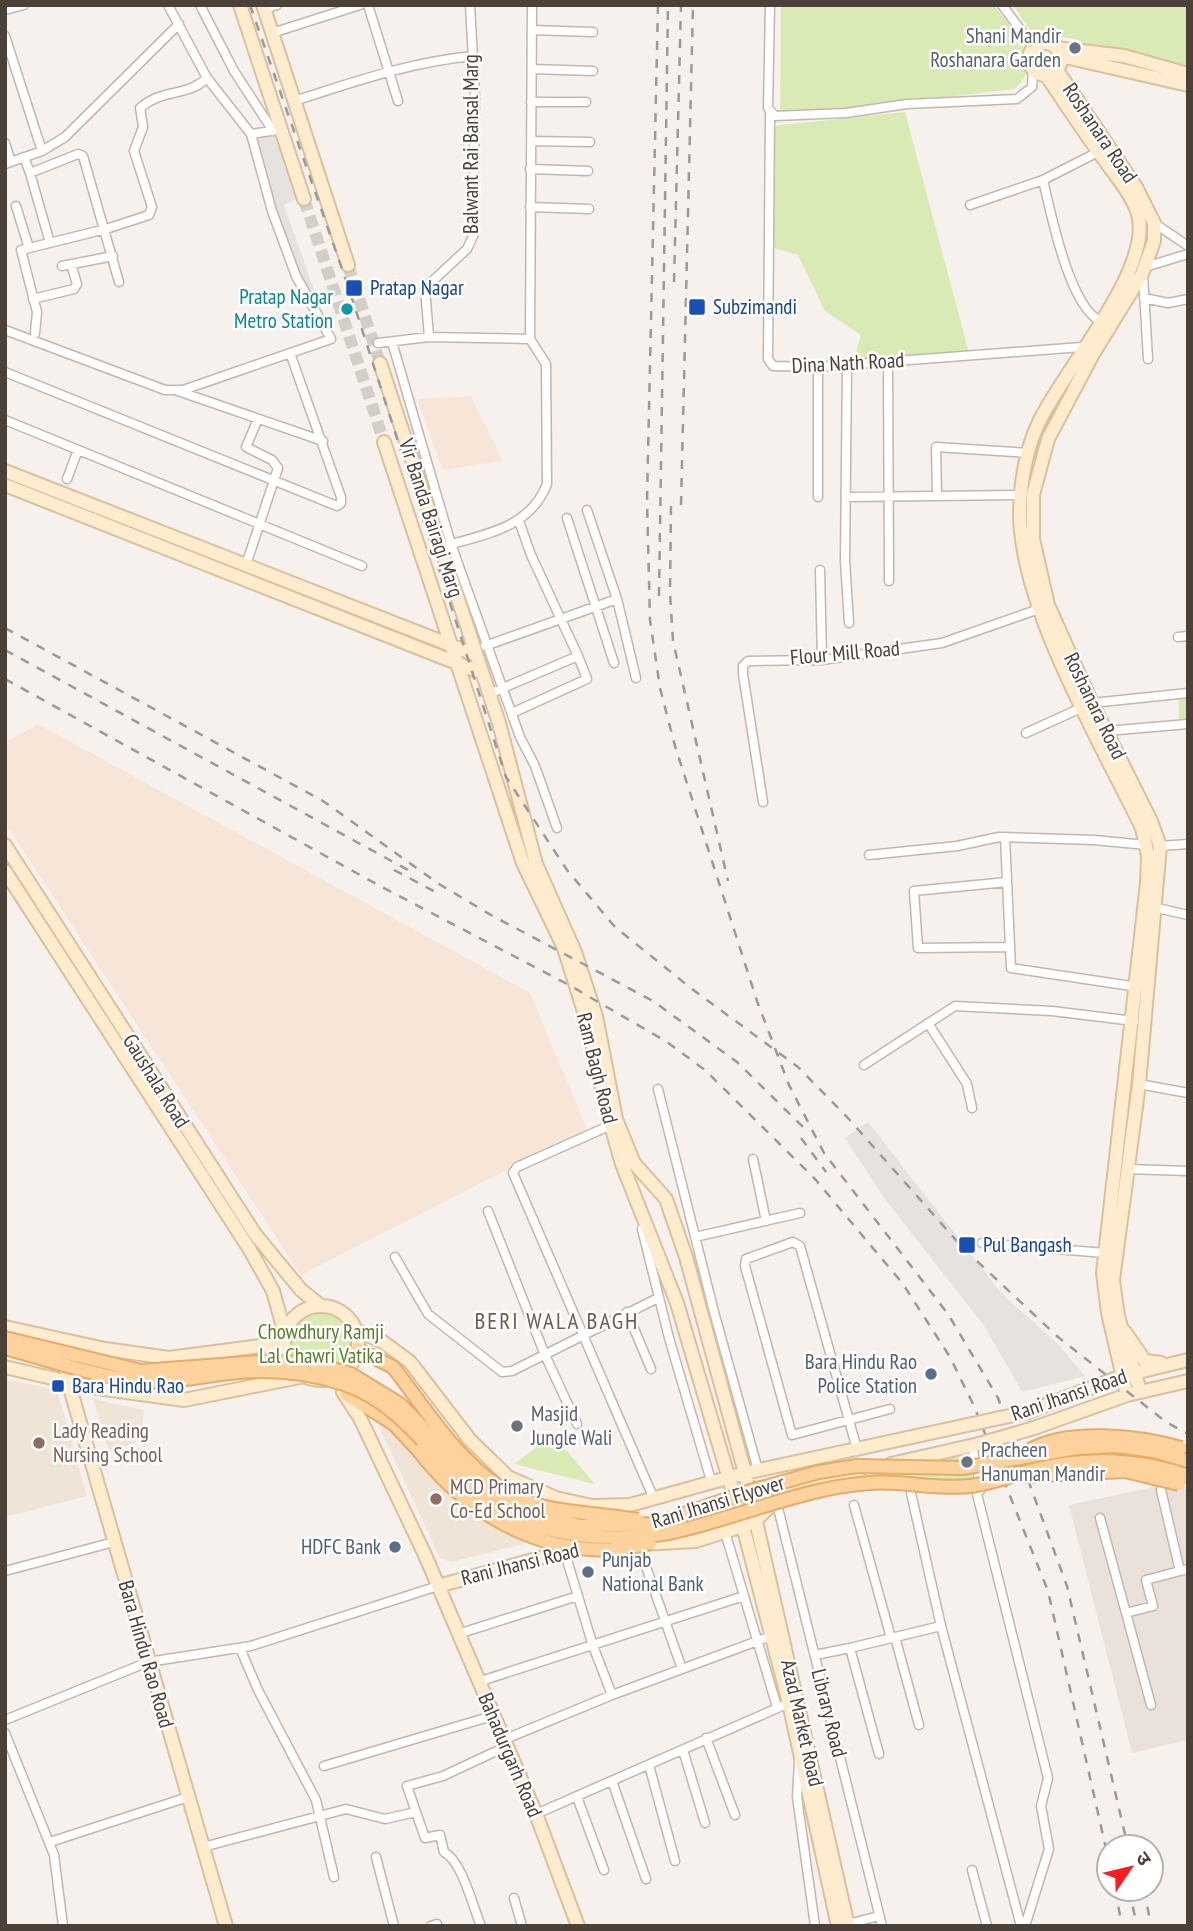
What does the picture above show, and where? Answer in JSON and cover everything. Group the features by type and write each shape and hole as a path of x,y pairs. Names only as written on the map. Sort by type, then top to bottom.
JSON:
{"main road":[{"path":"240,5 277,131 304,199"},
{"path":"268,7 272,33 348,265"},
{"path":"1044,43 1058,52 1052,72 1033,69 1029,57 1034,48 1044,43"},
{"name":"Roshanara Road","path":"1058,52 1124,56 1188,74"},
{"name":"Roshanara Road","path":"1058,52 1188,85"},
{"name":"Roshanara Road","path":"1052,72 1098,152 1132,200 1138,214 1141,240 1133,267 1100,321 1048,439 1037,476 1032,516 1038,569 1048,605 1087,705 1138,821 1153,846 1147,883 1139,1083 1113,1280 1128,1375"},
{"name":"Roshanara Road","path":"1052,72 1136,187 1154,223 1154,241 1144,269 1042,417 1028,453 1021,495 1022,542 1039,609 1087,705 1107,731 1151,821 1157,908 1134,1021 1105,1253 1104,1289 1133,1393"},
{"name":"Vir Banda Bairagi Marg","path":"380,363 446,545 479,650 482,673"},
{"name":"Vir Banda Bairagi Marg","path":"384,443 455,662"},
{"path":"5,471 241,567 482,673"},
{"path":"5,485 241,567 450,645 479,650"},
{"name":"Ram Bagh Road","path":"455,662 523,863 564,948 586,1018 611,1125 628,1163 666,1199 686,1257 752,1472 749,1524"},
{"name":"Ram Bagh Road","path":"482,673 536,864 575,952 596,1016 632,1189 662,1262 729,1477 749,1524"},
{"name":"Gaushala Road","path":"5,845 255,1234 302,1290 321,1306"},
{"path":"5,870 265,1275 285,1338 289,1362 305,1376"},
{"path":"662,1262 686,1257"},
{"path":"285,1338 295,1317 304,1310 321,1306 340,1311 356,1330 357,1349 351,1365 342,1374 325,1380"},
{"path":"5,1327 169,1358 285,1338"},
{"path":"1121,1327 1145,1361 1165,1364"},
{"name":"Rani Jhansi Road","path":"356,1330 383,1342 410,1362 471,1440 508,1477 556,1498 592,1506 630,1505 712,1484 729,1477 1028,1412 1128,1375 1188,1360"},
{"name":"Rani Jhansi Flyover","path":"5,1338 141,1371 260,1362 311,1363 351,1374 400,1404 463,1469 491,1491 528,1512 579,1526 655,1524 819,1472 877,1465 963,1468 1077,1448 1116,1446 1154,1451 1188,1461"},
{"name":"Bara Hindu Rao Road","path":"63,1340 68,1381 226,1926"},
{"name":"Rani Jhansi Flyover","path":"5,1348 140,1381 260,1371 310,1375 348,1385 394,1412 456,1477 486,1502 526,1523 578,1537 642,1537 669,1533 833,1488 870,1482 938,1488 971,1486 1075,1463 1115,1461 1149,1464 1188,1476"},
{"path":"357,1349 393,1367 462,1455 503,1488 538,1505 655,1524"},
{"path":"5,1367 68,1381 184,1400 305,1376 325,1380 394,1424 446,1482 492,1518 540,1539 578,1548 604,1549 649,1543 669,1533"},
{"name":"Rani Jhansi Road","path":"346,1394 438,1586 568,1549 696,1541 749,1524 784,1493 848,1473 975,1445 1034,1428 1133,1393 1188,1381"},
{"path":"1014,1459 1035,1447 1080,1438 1136,1439 1184,1449"},
{"path":"1012,1475 1044,1478 1076,1472 1140,1472 1188,1488"},
{"path":"568,1549 592,1506"},
{"name":"Azad Market Road","path":"749,1524 783,1705 799,1752 843,1925"},
{"name":"Azad Market Road","path":"749,1524 843,1925"},
{"name":"Bahadurgarh Road","path":"438,1586 536,1814 579,1926"}],"street":[{"path":"5,10 22,5"},
{"path":"5,330 165,390 183,390 331,339 296,276 272,211 251,134 207,78 168,5"},
{"path":"200,5 234,71 277,131 251,134"},
{"path":"272,33 360,5"},
{"path":"368,5 398,101"},
{"name":"Balwant Rai Bansal Marg","path":"429,337 425,288 467,249 473,236 473,55 470,5"},
{"path":"392,342 446,545 508,527 519,521 542,495 547,484 546,364 530,339 532,5"},
{"name":"Dina Nath Road","path":"770,5 768,359 777,367 818,367 1088,351"},
{"path":"1002,5 1034,48"},
{"path":"5,143 8,163 42,150 65,137 179,24"},
{"path":"532,30 593,32"},
{"path":"5,36 42,150"},
{"path":"294,101 389,70 430,60 473,55"},
{"path":"532,69 593,71"},
{"path":"769,113 775,116 846,113 907,104 1017,99 1032,87 1033,69"},
{"path":"35,332 38,316 21,250 106,229 149,215 152,210 134,151 143,127 140,108 163,93 193,90 207,78"},
{"path":"531,102 586,102"},
{"path":"531,141 590,142"},
{"path":"971,205 1043,180 1098,152"},
{"path":"30,173 81,154 106,229 119,282"},
{"path":"24,157 50,243"},
{"path":"530,169 588,171"},
{"path":"1043,180 1075,289 1088,312 1100,321"},
{"path":"16,206 29,248"},
{"path":"530,207 589,209"},
{"path":"1154,223 1188,246"},
{"path":"1148,359 1144,269 1188,254"},
{"path":"62,265 113,256"},
{"path":"33,299 74,289 77,284 71,264"},
{"path":"1144,298 1168,303 1188,299"},
{"path":"378,343 429,337 530,339"},
{"path":"5,372 328,504 341,503 323,441 290,353"},
{"path":"888,361 889,581"},
{"path":"847,365 845,565 849,623"},
{"path":"818,367 818,497"},
{"path":"175,390 323,441"},
{"path":"241,567 261,525 278,468 276,462 246,447 258,419"},
{"path":"5,420 362,566"},
{"path":"937,496 936,447 1028,453"},
{"path":"67,479 78,450"},
{"path":"847,497 1021,495"},
{"path":"587,510 617,599 636,678"},
{"path":"567,518 614,663"},
{"path":"512,713 587,679 519,521"},
{"path":"820,570 822,660"},
{"path":"557,828 503,688 479,650 617,599"},
{"name":"Flour Mill Road","path":"763,802 743,666 757,659 822,660 955,641 1039,609"},
{"path":"1178,637 1188,636"},
{"path":"489,694 578,656"},
{"path":"1026,733 1087,705 1188,694"},
{"path":"1107,731 1188,724"},
{"path":"1005,837 1011,968 1142,988"},
{"path":"869,855 957,846 1005,837 1094,840 1153,846 1188,844"},
{"path":"1007,882 914,891 918,948 1010,947"},
{"path":"1157,908 1188,915"},
{"path":"864,1065 955,1006 1052,1011 1134,1021"},
{"path":"928,1023 967,1084 972,1108"},
{"path":"1139,1083 1188,1093"},
{"path":"658,1089 752,1472"},
{"path":"611,1125 517,1167 513,1172 654,1499"},
{"path":"753,1159 766,1221"},
{"path":"1127,1169 1188,1171"},
{"path":"632,1189 658,1298 712,1484"},
{"path":"488,1211 545,1355 577,1424"},
{"path":"695,1237 800,1213"},
{"path":"857,1450 848,1418 800,1246 793,1242 746,1259 745,1266 792,1434 848,1418 890,1409"},
{"path":"982,1243 1105,1253"},
{"path":"395,1257 428,1314 498,1370 512,1371 658,1298"},
{"path":"628,1312 651,1369"},
{"path":"975,1445 981,1489 977,1494 1048,1778 1041,1806 1049,1849 1023,1926"},
{"path":"1126,1613 1153,1606 1146,1580 1184,1570 1161,1490"},
{"path":"911,1493 942,1626 1023,1926"},
{"name":"Library Road","path":"776,1500 882,1926"},
{"path":"854,1505 919,1725"},
{"path":"1100,1518 1151,1705"},
{"path":"536,1814 783,1705 757,1641 725,1532"},
{"path":"5,1572 114,1542"},
{"path":"639,1544 682,1669"},
{"path":"568,1549 593,1646 612,1695"},
{"path":"5,1720 148,1662 240,1647 438,1586"},
{"path":"458,1634 578,1596"},
{"path":"478,1682 744,1596"},
{"path":"815,1655 942,1626"},
{"path":"481,1926 468,1884 449,1855 444,1853 440,1835 425,1838 407,1786 443,1776 504,1744 612,1695 771,1636"},
{"path":"240,1647 258,1690 310,1787 320,1816 334,1877"},
{"path":"850,1648 879,1754"},
{"path":"324,1766 492,1716"},
{"path":"5,1734 50,1842 59,1873 62,1926"},
{"path":"706,1738 735,1815"},
{"path":"683,1750 705,1823"},
{"path":"799,1752 797,1797 815,1926"},
{"path":"649,1765 675,1861"},
{"path":"612,1781 646,1880"},
{"path":"50,1842 188,1797"},
{"path":"577,1797 604,1870"},
{"path":"203,1847 346,1809 385,1819 416,1812"},
{"path":"376,1857 394,1926"},
{"path":"972,1870 987,1926"},
{"path":"514,1898 522,1926"},
{"path":"843,1925 879,1916"}],"shaded area":[{"path":"278,134 300,197 284,205 315,293 309,294 304,287 275,210 255,138"},
{"path":"471,396 503,461 443,470 417,399"},
{"path":"38,724 530,993 587,1129 301,1275 5,823 5,743"},
{"path":"868,1122 1002,1294 1056,1342 1085,1376 1022,1392 985,1327 884,1198 845,1138"},
{"name":"Lady Reading Nursing School","path":"5,1379 57,1390 87,1496 5,1517"},
{"path":"93,1399 144,1410 141,1440 109,1452"},
{"name":"MCD Primary Co-Ed School","path":"377,1422 391,1430 444,1488 504,1532 522,1539 524,1544 451,1562 440,1558"},
{"path":"1172,1483 1188,1490 1188,1740 1132,1753 1069,1505"}],"green space":[{"path":"781,5 994,5 1022,46 1027,68 1023,79 1014,89 831,111 780,113"},
{"path":"1013,5 1188,5 1188,66 1135,52 1087,45 1076,39 1051,36 1037,41"},
{"path":"905,112 970,357 851,369 861,335 825,311 798,255 771,247 772,126"},
{"path":"1178,689 1188,689 1188,720 1179,720"},
{"name":"Chowdhury Ramji Lal Chawri Vatika","path":"315,1313 327,1313 346,1326 351,1343 349,1355 338,1368 327,1373 315,1373 296,1360 291,1349 291,1337 304,1318"},
{"path":"553,1435 595,1484 514,1464"},
{"path":"957,1457 961,1459 964,1473 971,1472 976,1491 930,1492 898,1487 894,1470"}],"tunnel":[{"path":"304,199 384,442"},
{"path":"348,265 380,363"}],"railway":[{"path":"250,5 349,289 506,777 567,870 615,927 692,989 798,1067 847,1117 963,1248 1058,1337 1166,1422 1188,1434"},
{"path":"658,5 647,500 650,620 660,688 675,746 757,1001 789,1085 824,1153 948,1314 998,1398 1067,1586 1125,1833"},
{"path":"659,596 668,5"},
{"path":"674,282 681,5"},
{"path":"681,505 693,5"},
{"path":"671,506 670,593 673,641 728,881"},
{"path":"5,628 323,801 439,884 491,915 653,1001 737,1062 805,1129"},
{"path":"5,650 408,870"},
{"path":"5,679 380,886 569,985 667,1042 705,1070 815,1179 903,1284 950,1357 974,1406 1048,1591 1102,1833"},
{"path":"394,870 441,895"},
{"path":"801,1138 826,1172"},
{"path":"1118,1903 1122,1926"},
{"path":"1132,1903 1137,1926"},
{"path":"1147,1903 1151,1926"}],"place":[{"name":"Shani Mandir Roshanara Garden","path":"1075,48"},
{"name":"Pratap Nagar","path":"354,288"},
{"name":"Subzimandi","path":"697,307"},
{"name":"Pratap Nagar Metro Station","path":"347,309"},
{"name":"Pul Bangash","path":"967,1245"},
{"name":"Bara Hindu Rao Police Station","path":"931,1374"},
{"name":"Bara Hindu Rao","path":"58,1386"},
{"name":"Masjid Jungle Wali","path":"517,1426"},
{"name":"Lady Reading Nursing School","path":"39,1443"},
{"name":"Pracheen Hanuman Mandir","path":"967,1462"},
{"name":"MCD Primary Co-Ed School","path":"436,1499"},
{"name":"HDFC Bank","path":"395,1547"},
{"name":"Punjab National Bank","path":"588,1572"}],"district":[{"name":"BERI WALA BAGH","path":"557,1321"}]}
